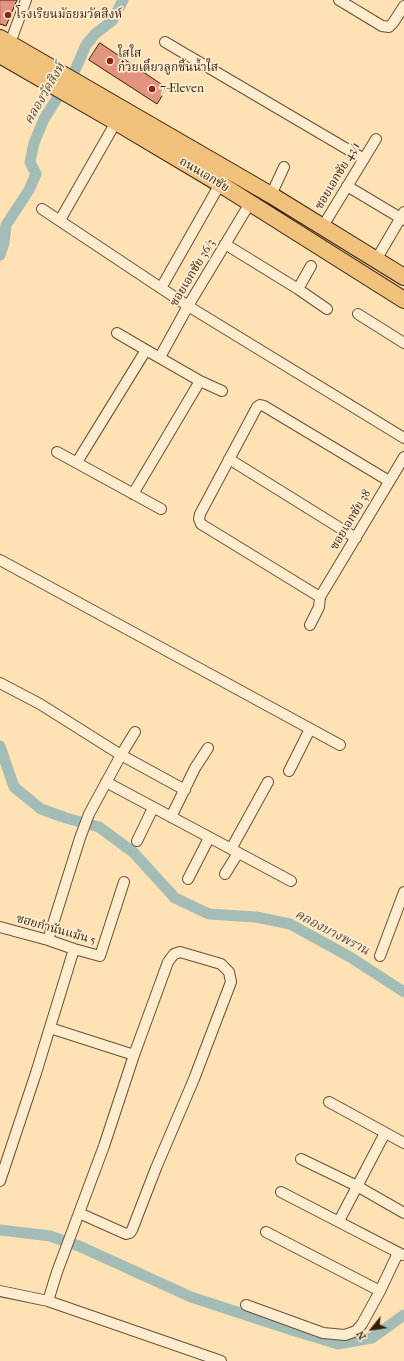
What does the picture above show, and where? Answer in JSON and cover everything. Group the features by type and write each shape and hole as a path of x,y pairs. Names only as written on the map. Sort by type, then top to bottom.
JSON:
{"main road":[{"name":"ถนนเอกชัย","path":"5,40 57,79"},
{"name":"ถนนเอกชัย","path":"0,55 57,79 270,195 323,226 404,277"},
{"name":"ถนนเอกชัย","path":"78,91 116,122 220,184 404,300"},
{"path":"348,265 358,248"}],"street":[{"path":"5,40 26,0"},
{"path":"339,0 382,26 389,26 400,19 404,6"},
{"path":"165,42 364,159"},
{"path":"60,220 116,122"},
{"name":"ซอยเอกชัย 43/1","path":"323,226 376,140"},
{"path":"270,195 284,167"},
{"path":"161,288 220,184"},
{"path":"347,186 403,217 376,260"},
{"name":"ซอยเอกชัย 36/3","path":"160,357 188,306 250,203"},
{"path":"42,209 188,306 404,438"},
{"path":"225,244 298,289 328,310"},
{"path":"298,289 311,266"},
{"path":"358,314 404,343"},
{"path":"117,333 200,381 222,391"},
{"path":"77,462 146,350"},
{"path":"134,494 200,381"},
{"path":"320,597 201,524 199,520 200,514 257,407 260,405 264,406 389,481"},
{"path":"58,452 161,509"},
{"name":"ซอยเอกชัย 38","path":"310,625 319,607 320,597 404,457"},
{"path":"229,459 356,538"},
{"path":"0,560 340,745"},
{"path":"0,683 40,704 121,755 185,790"},
{"path":"288,771 310,729"},
{"path":"48,940 89,814 121,755 136,732"},
{"path":"170,817 208,748"},
{"path":"106,782 291,881"},
{"path":"225,874 234,851 268,782"},
{"path":"137,841 153,808"},
{"path":"188,879 209,838"},
{"name":"ซฮยกำนันแม้น 5","path":"0,927 100,956 124,882"},
{"path":"380,956 404,892"},
{"path":"0,1181 74,949"},
{"path":"48,1301 70,1235 78,1213 104,1146 134,1055 168,962 174,954 180,952 221,964 229,972 231,982 194,1079 156,1168 132,1230 130,1233 126,1234 78,1213"},
{"path":"50,1028 134,1055"},
{"path":"329,1102 404,1143"},
{"path":"339,1221 385,1133"},
{"path":"301,1159 357,1186 404,1213"},
{"path":"246,1305 323,1333 345,1334 356,1331 362,1324 401,1254 281,1192"},
{"path":"266,1232 380,1291"},
{"path":"0,1292 48,1301 221,1361"}],"building":[{"path":"0,0 17,0 6,26 0,24"},
{"path":"100,43 167,88 157,104 89,60"}],"waterway":[{"name":"คลองวัดสิงห์","path":"0,255 4,243 6,225 29,190 36,174 30,162 34,143 44,119 76,68 86,45 95,34 112,21 123,0"},
{"name":"คลองบางพราน","path":"0,746 14,787 41,809 99,827 133,852 175,898 209,914 256,917 290,924 350,957 404,992"},
{"path":"0,1230 50,1236 79,1246 191,1297 338,1344 372,1338 404,1315"}],"place":[{"name":"โรงเรียนมัธยมวัดสิงห์","path":"8,15"},
{"name":"ใสใส ก๋วยเตี๋ยวลูกชิ้นน้ำใส","path":"110,61"},
{"name":"7-Eleven","path":"152,89"}]}
